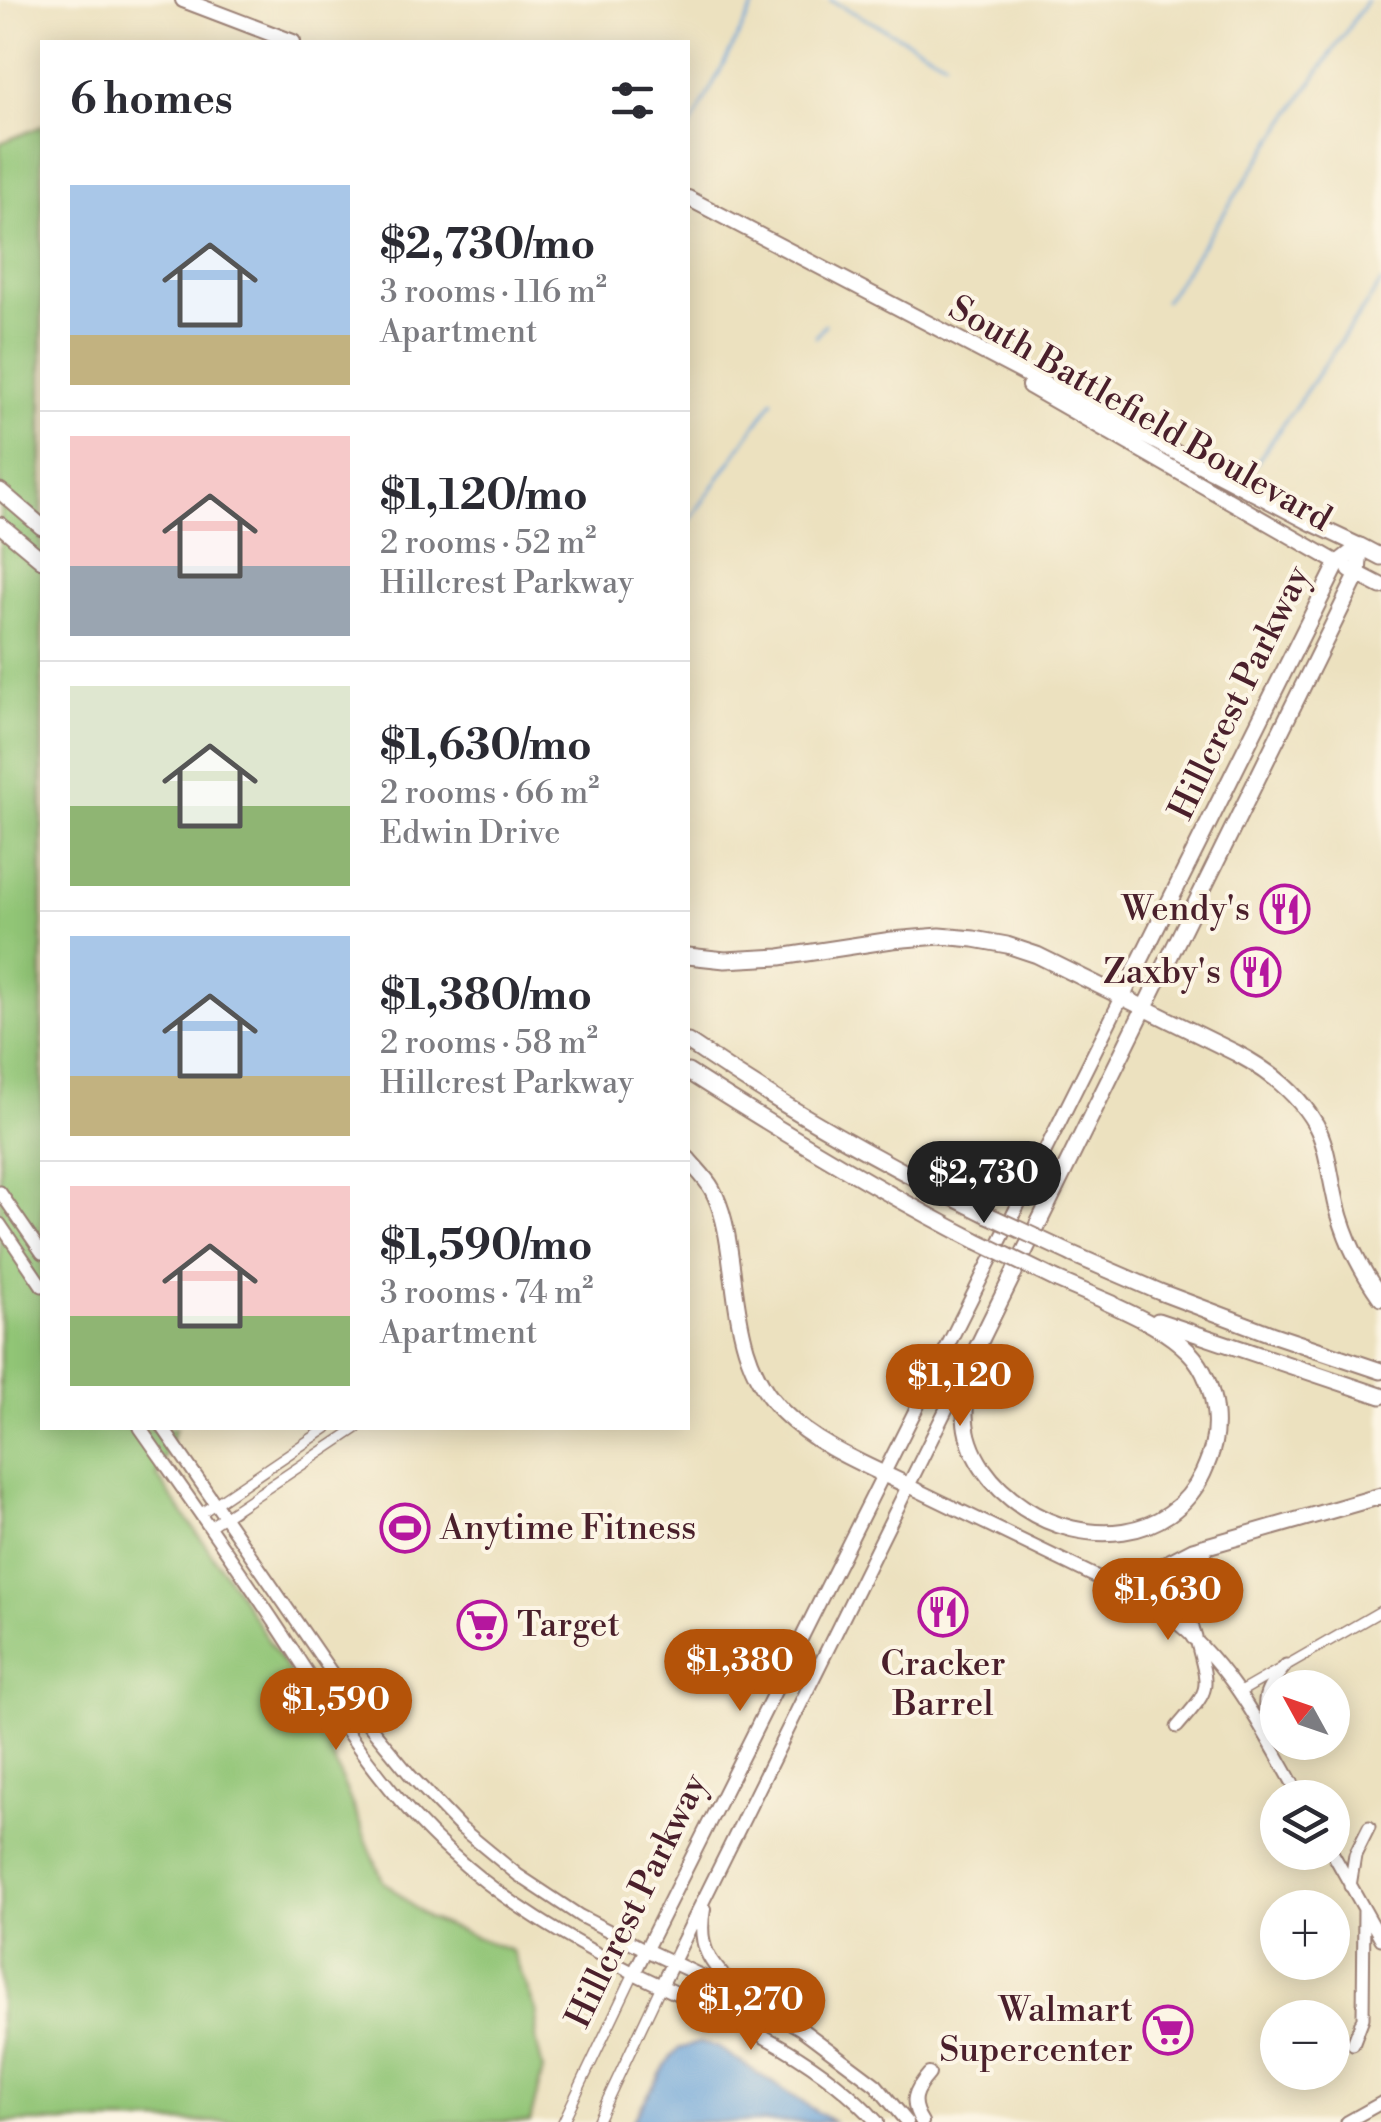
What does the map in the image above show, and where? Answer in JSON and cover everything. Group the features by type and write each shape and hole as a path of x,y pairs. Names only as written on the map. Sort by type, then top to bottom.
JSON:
{"highway":[{"path":"0,491 40,525"},
{"path":"0,525 40,558"},
{"name":"South Battlefield Boulevard","path":"1360,546 1381,557"},
{"name":"Hillcrest Parkway","path":"1122,997 1338,563 1360,546"},
{"name":"Hillcrest Parkway","path":"974,1354 1358,574 1360,546"},
{"name":"South Battlefield Boulevard","path":"1338,563 1381,586"},
{"path":"690,956 754,960 923,936 974,938 1037,955 1122,997 1260,1066 1298,1100 1320,1133 1345,1232 1381,1298"},
{"path":"690,1043 806,1117 988,1215 1160,1292 1381,1371"},
{"path":"690,1073 926,1215 1154,1324 1190,1353 1211,1389 1216,1432 1212,1453 1195,1490 1172,1512 1142,1528 1109,1534 1079,1532 1030,1512 992,1482 976,1460 965,1417 974,1354"},
{"path":"690,1162 712,1189 726,1226 744,1345 759,1383 799,1427 908,1486"},
{"path":"1104,1301 1381,1396"},
{"path":"1107,1582 1142,1576 1194,1550 1381,1496"},
{"path":"1195,1638 1186,1614 1185,1590 1195,1561 1214,1544"}],"main road":[{"path":"183,0 289,40"},
{"name":"South Battlefield Boulevard","path":"690,199 1360,546"},
{"name":"South Battlefield Boulevard","path":"922,321 1338,563"},
{"name":"Hillcrest Parkway","path":"634,1973 1122,997"},
{"name":"Hillcrest Parkway","path":"660,1986 974,1354"},
{"path":"908,1486 1107,1582"},
{"path":"714,1877 701,1924 705,1952 716,1969 744,1996"},
{"path":"646,1950 744,1996 800,2028 876,2085 906,2122"},
{"path":"634,1973 786,2048 842,2088 877,2122"},
{"path":"922,2122 913,2105 914,2094 928,2074"},
{"path":"842,2088 861,2095 884,2096"}],"street":[{"path":"0,1192 40,1250"},
{"path":"0,1224 40,1283"},
{"path":"141,1430 364,1756 410,1813 507,1899 634,1973"},
{"path":"164,1430 374,1733 448,1815 484,1849 548,1896 646,1950"},
{"path":"200,1514 324,1430"},
{"path":"209,1528 354,1430"},
{"path":"1107,1582 1154,1606 1195,1638 1222,1666 1260,1726"},
{"path":"1240,1692 1381,1612"},
{"path":"1177,1727 1206,1690 1195,1638"},
{"path":"1282,1670 1286,1665"},
{"path":"1350,1886 1355,1856 1368,1827"},
{"path":"1342,1870 1381,1939"},
{"path":"1352,2044 1363,2018 1364,1909"},
{"name":"Hillcrest Parkway","path":"563,2122 634,1973"},
{"name":"Hillcrest Parkway","path":"597,2122 660,1986"},
{"path":"1347,2122 1381,2103"}],"green space":[{"path":"40,127 40,1430 175,1430 157,1476 234,1586 316,1716 383,1881 427,1918 512,1951 537,2013 536,2039 543,2070 530,2122 0,2122 0,143"}],"water":[{"path":"700,2042 717,2047 833,2122 632,2122 671,2056 678,2049"}],"waterway":[{"path":"690,128 757,0"},
{"path":"830,0 945,61"},
{"path":"1165,301 1367,0"},
{"path":"1243,482 1381,283"},
{"path":"816,337 825,324"},
{"path":"690,520 773,400"}],"place":[{"name":"Wendy's","path":"1285,909"},
{"name":"Zaxby's","path":"1256,972"},
{"name":"Anytime Fitness","path":"405,1528"},
{"name":"Cracker Barrel","path":"943,1612"},
{"name":"Target","path":"482,1625"},
{"name":"Walmart Supercenter","path":"1168,2030"}]}
